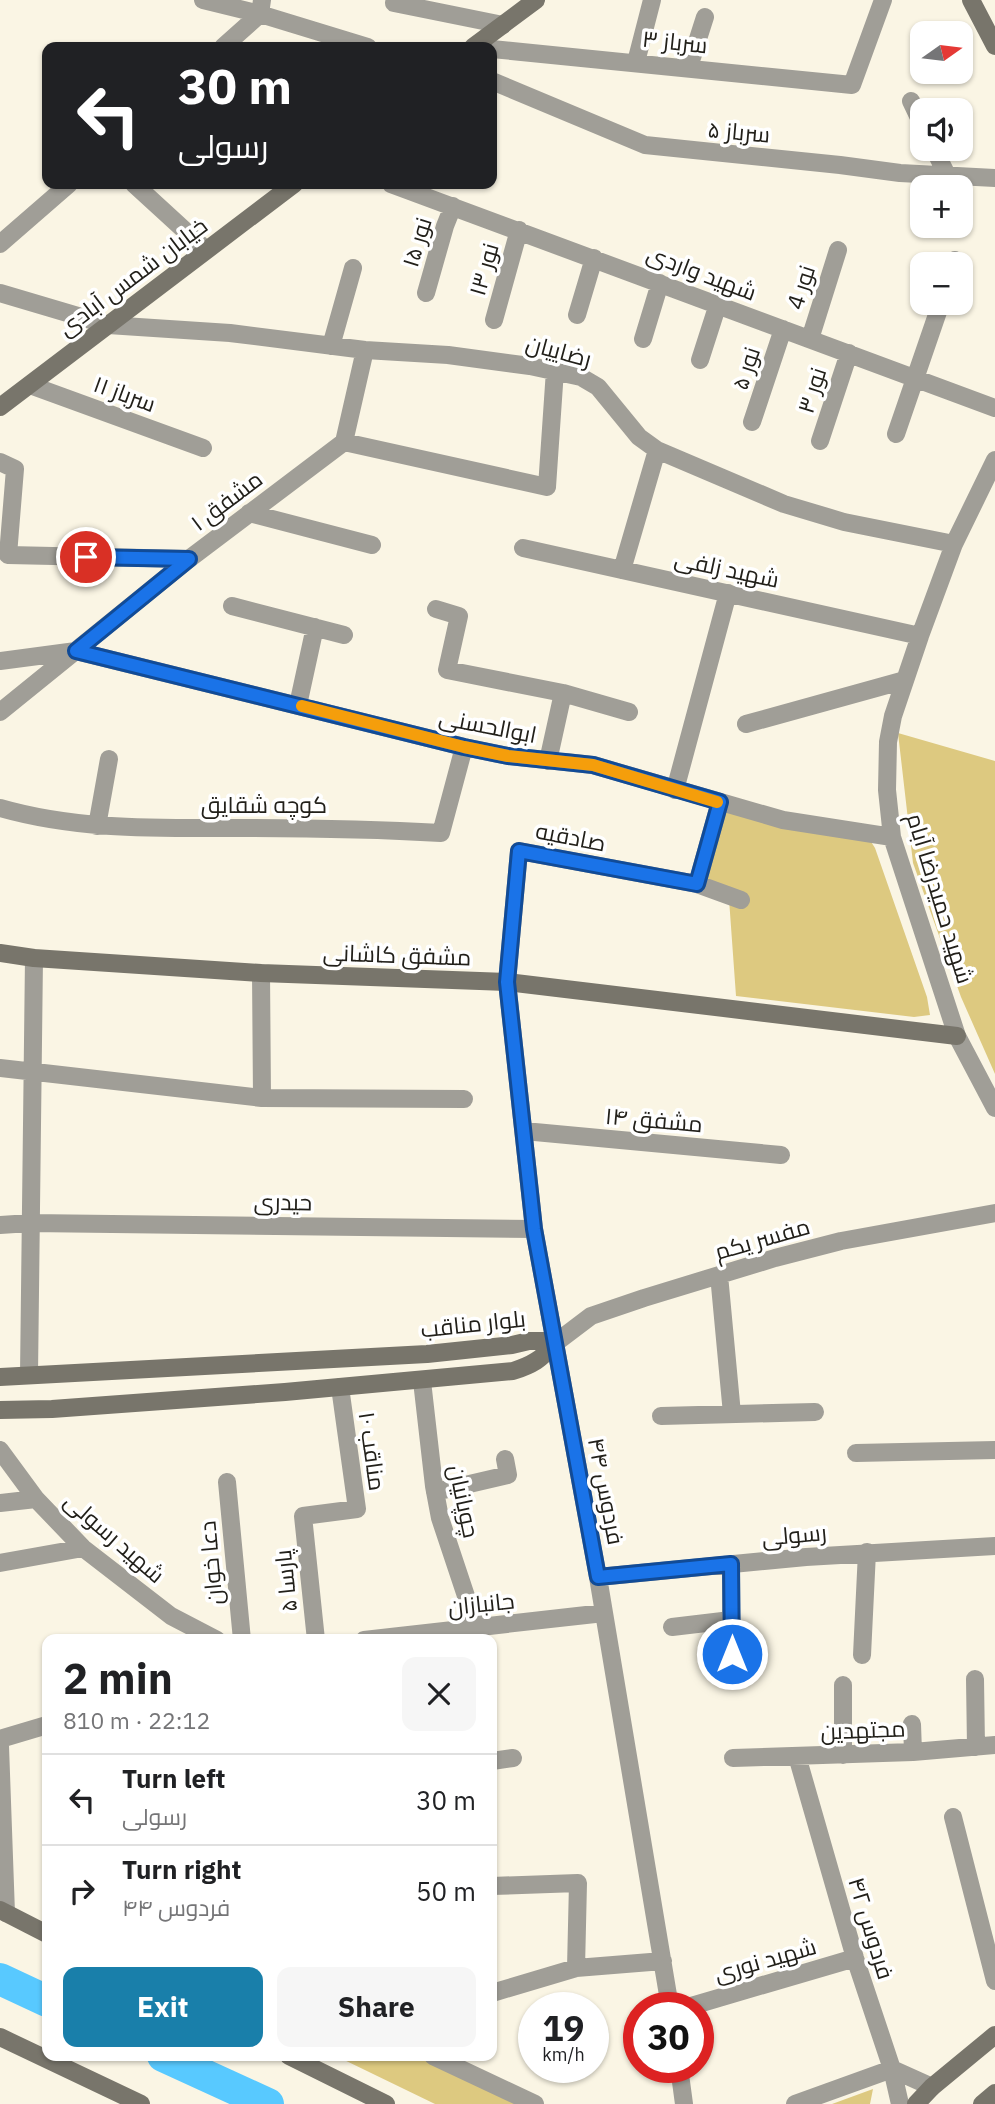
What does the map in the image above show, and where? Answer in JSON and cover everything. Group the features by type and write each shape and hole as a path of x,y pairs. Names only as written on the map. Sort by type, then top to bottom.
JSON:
{"street":[{"path":"203,0 261,7 355,42"},
{"path":"481,42 536,0"},
{"path":"636,62 652,0"},
{"name":"سرباز ۳","path":"497,48 852,85 883,0"},
{"path":"971,0 995,46"},
{"path":"394,4 503,25"},
{"path":"228,42 261,7"},
{"path":"689,67 705,17"},
{"name":"سرباز ۵","path":"497,83 645,145 929,175"},
{"name":"سرباز ۵","path":"973,178 995,178"},
{"path":"0,244 63,189"},
{"path":"139,189 206,250"},
{"name":"خیابان شمس آبادی","path":"0,407 287,189"},
{"name":"شهید واردی","path":"405,189 995,408"},
{"name":"نور ۱۵","path":"426,292 453,206"},
{"name":"نور ۱۳","path":"494,320 519,230"},
{"name":"نور 4","path":"810,339 838,250"},
{"path":"577,314 594,258"},
{"path":"331,346 353,268"},
{"path":"643,339 660,283"},
{"name":"رضاییان","path":"0,293 108,325 230,332 365,350 448,355 555,370 581,377 598,387 639,437 657,450 784,504 844,522 954,544"},
{"path":"700,360 718,304"},
{"path":"896,433 937,315"},
{"name":"نور ۵","path":"752,422 783,329"},
{"path":"365,350 344,442 547,486 555,370"},
{"name":"نور ۳","path":"820,441 849,354"},
{"name":"سرباز ۱۱","path":"30,385 203,448"},
{"name":"مشفق ۱","path":"0,712 189,559 344,442"},
{"path":"622,570 657,450"},
{"name":"شهید حمیدرضا آبام","path":"995,460 954,544 893,716 888,742 887,790 892,837 957,1036 995,1108"},
{"path":"0,462 15,470 8,555 189,559"},
{"path":"249,513 372,545"},
{"name":"شهید زلفی","path":"523,548 920,636"},
{"path":"675,790 728,593"},
{"path":"232,606 344,635"},
{"path":"436,609 459,616 447,670 564,693 629,712"},
{"path":"298,705 316,627"},
{"path":"0,661 76,651"},
{"name":"ابوالحسنی","path":"76,651 464,747 548,761 593,765 783,820 892,837"},
{"path":"746,724 905,680"},
{"path":"548,761 564,693"},
{"name":"کوچه شقایق","path":"0,807 52,819 97,825 159,828 318,828 441,833 464,747"},
{"path":"97,825 109,759"},
{"path":"697,884 720,802"},
{"name":"صادقیه","path":"507,982 519,851 697,884 741,900"},
{"name":"مشفق کاشانی","path":"0,953 34,958 261,973 507,982 957,1036"},
{"path":"29,1375 34,958"},
{"path":"261,973 262,1098"},
{"name":"فردوس ۴۴","path":"507,982 534,1229 598,1577 668,1992"},
{"path":"0,1068 262,1098 464,1099"},
{"name":"مشفق ۱۴","path":"524,1131 781,1155"},
{"name":"مفسر یکم","path":"554,1343 590,1316 775,1258 841,1241 995,1213"},
{"name":"حیدری","path":"0,1225 30,1223 534,1229"},
{"path":"719,1275 732,1414"},
{"name":"بلوار مناقب","path":"0,1377 427,1354 529,1341 554,1343 545,1356 534,1364 513,1371 245,1395 0,1410"},
{"name":"چوپانیان","path":"422,1381 435,1492 448,1545 477,1629"},
{"name":"مناقب ۱۰","path":"303,1516 357,1509 340,1387"},
{"path":"661,1416 815,1412"},
{"name":"شهید رسولی","path":"0,1450 36,1499 83,1548 171,1616 206,1634"},
{"path":"856,1453 995,1450"},
{"path":"435,1492 508,1475 505,1459"},
{"name":"دعا خوان","path":"227,1482 241,1634"},
{"path":"0,1503 36,1499"},
{"name":"پارسا ۵","path":"303,1516 315,1634"},
{"name":"رسولی","path":"598,1577 867,1552 995,1546"},
{"path":"0,1563 83,1548"},
{"path":"862,1655 867,1552"},
{"path":"731,1564 732,1654"},
{"name":"جانبازان","path":"439,1634 604,1614"},
{"path":"672,1627 731,1620"},
{"path":"975,1679 976,1747"},
{"path":"843,1685 843,1755"},
{"path":"912,1724 913,1752"},
{"path":"0,1739 42,1726"},
{"name":"مجتهدین","path":"733,1758 913,1752 995,1745"},
{"path":"0,1746 3,1911 42,1931"},
{"name":"فردوس ۴۲","path":"797,1756 855,1958 892,2069 900,2104"},
{"path":"497,1760 513,1758"},
{"path":"953,1817 995,1981"},
{"path":"497,1886 578,1883 576,1968"},
{"name":"شهید نوری","path":"714,1999 855,1958"},
{"path":"497,1992 576,1968 663,1961"},
{"path":"916,2104 932,2087 995,2035"},
{"path":"0,2037 42,2057"},
{"path":"51,2061 141,2104"},
{"path":"299,2061 386,2104"},
{"path":"444,2061 535,2104"},
{"path":"795,2104 892,2069 932,2087"},
{"path":"681,2083 684,2104"},
{"path":"982,2104 995,2093"}],"shaded area":[{"path":"898,733 995,761 995,1074 961,997 913,863"},
{"path":"722,806 868,837 875,848 927,997 930,1015 914,1017 736,996 729,899 701,883"},
{"path":"346,2061 428,2061 517,2104 435,2104"},
{"path":"873,2089 870,2104 832,2104"}],"waterway":[{"path":"0,1979 42,1999"},
{"path":"174,2061 268,2104"}],"slow traffic":[{"path":"302,706 508,756 593,765 717,802"}],"route":[{"path":"86,557 189,559 76,651 464,747 508,756 593,765 720,802 697,884 519,851 507,982 534,1229 598,1577 731,1564 732,1654"}]}
